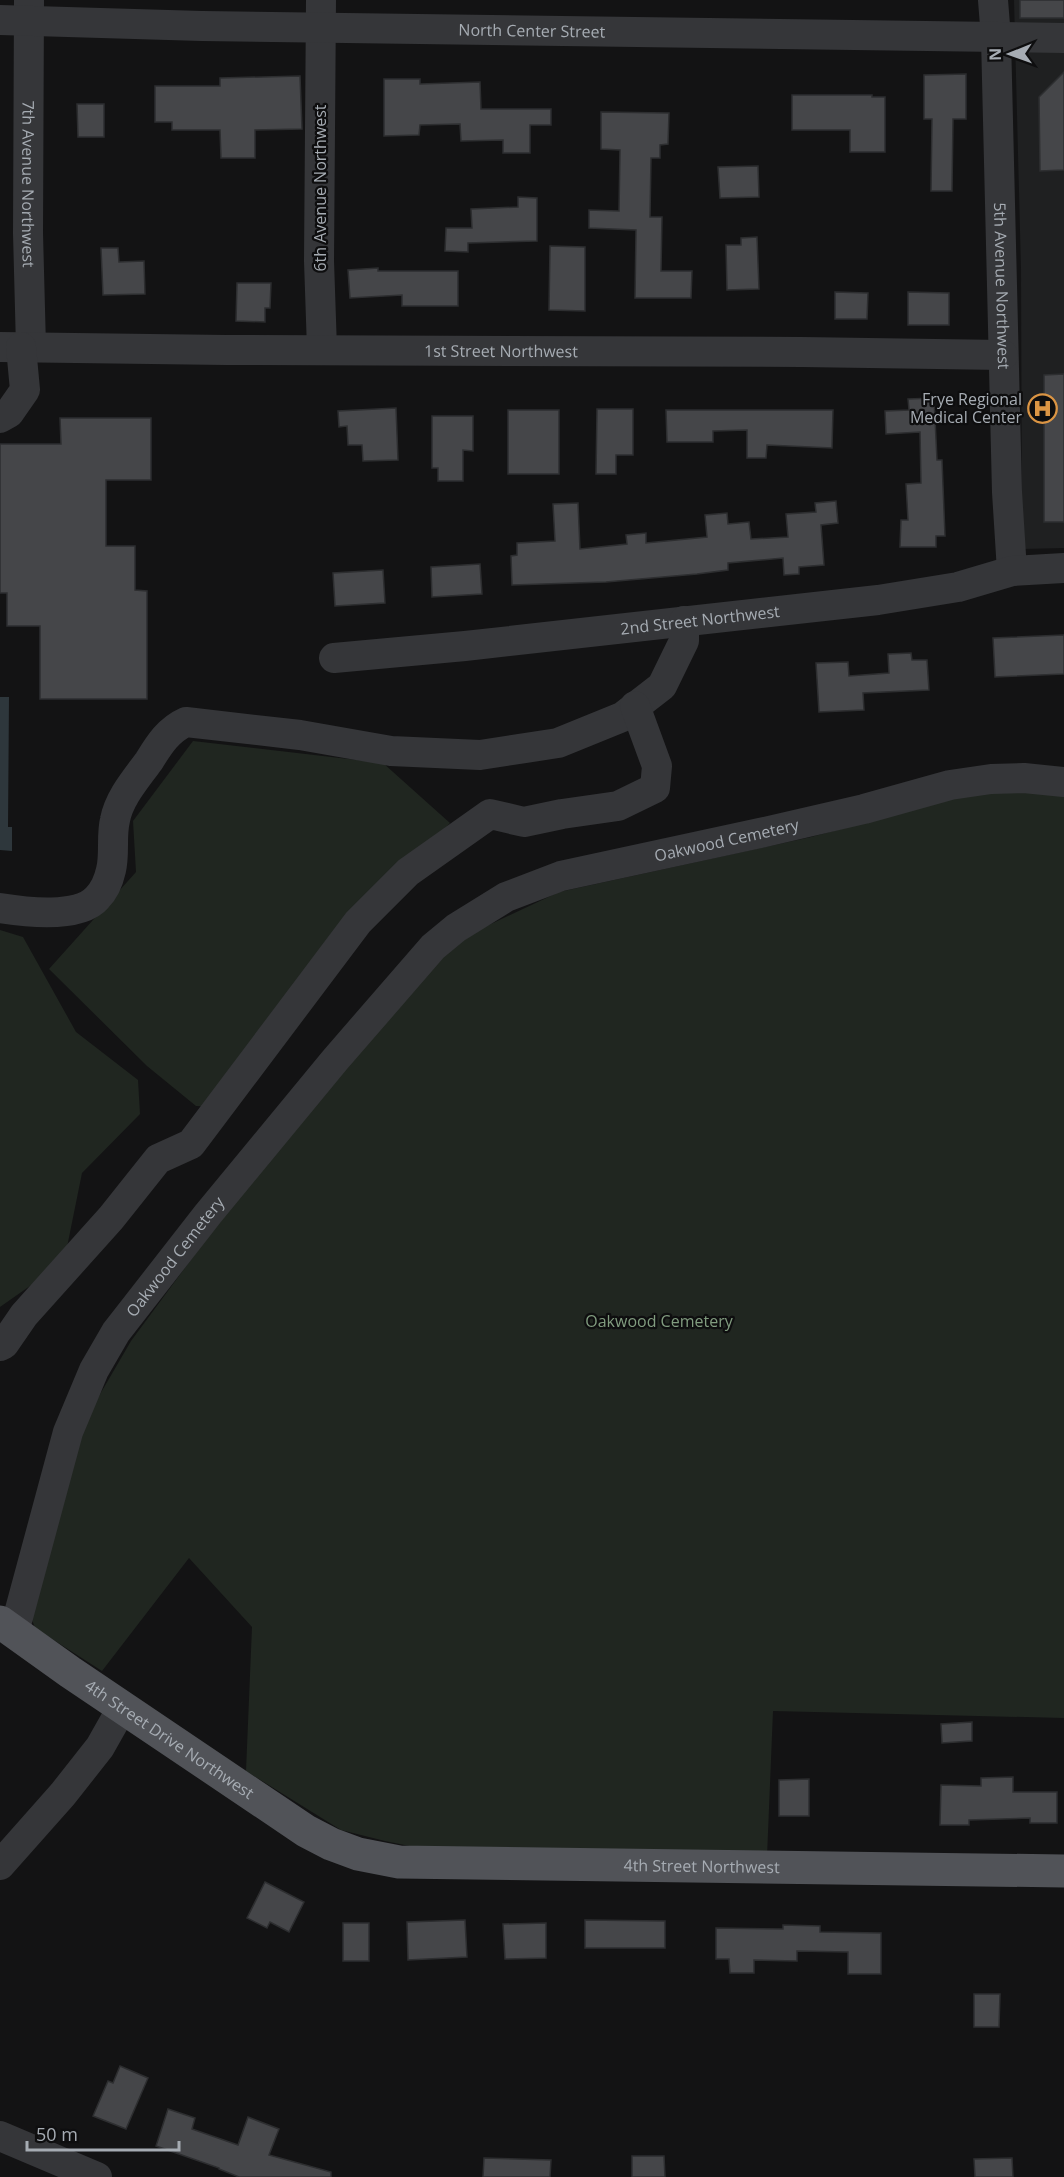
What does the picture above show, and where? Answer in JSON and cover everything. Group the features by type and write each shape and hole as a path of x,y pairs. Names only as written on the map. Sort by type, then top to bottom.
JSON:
{"main road":[{"name":"4th Street Drive Northwest","path":"7,1627 306,1831 343,1849"},
{"name":"4th Street Northwest","path":"343,1849 399,1862 1064,1871"}],"street":[{"name":"5th Avenue Northwest","path":"993,0 996,38 1007,492 1012,571"},
{"name":"North Center Street","path":"0,20 30,10 322,14 996,38 1064,38"},
{"name":"7th Avenue Northwest","path":"0,418 9,414 25,390 18,347 28,233 30,10"},
{"name":"6th Avenue Northwest","path":"322,14 319,261 322,349"},
{"name":"1st Street Northwest","path":"18,347 1003,355"},
{"name":"2nd Street Northwest","path":"334,658 477,645 878,600 958,587 1012,571 1064,568"},
{"path":"0,908 51,912 81,909 97,899 112,868 111,846 120,802 162,740 175,727 186,722 300,735 391,751 480,755 558,743 622,717 662,686 684,641 684,621"},
{"path":"0,1346 4,1344 24,1315 111,1218 158,1159 191,1144 358,922 408,872 490,814 524,822 618,806 655,788 657,766 635,706"},
{"name":"Oakwood Cemetery","path":"7,1627 76,1411 94,1370 116,1332 214,1205 335,1060 433,947 456,928 506,897 561,876 864,809 950,785 991,779 1024,778 1064,782"},
{"path":"0,1865 63,1794 99,1747 123,1708"},
{"path":"0,2136 96,2177"}],"shaded area":[{"name":"Frye Regional Medical Center","path":"1014,0 1064,0 1064,548 1022,549 1021,268"},
{"path":"0,697 9,697 8,827 12,827 12,851 0,850"}],"green space":[{"path":"193,741 383,763 450,823 276,1007 216,1107 196,1106 147,1066 49,969 136,872 133,821"},
{"name":"Oakwood Cemetery","path":"1021,792 1064,796 1064,1718 773,1711 767,1857 443,1853 341,1830 246,1771 252,1627 189,1558 102,1671 35,1628 31,1617 85,1420 131,1341 235,1200 438,960 476,931 559,892 811,837 949,800 984,793"},
{"path":"0,930 23,937 76,1032 138,1080 140,1114 82,1173 64,1262 0,1307"}],"building":[{"path":"1020,0 1064,0 1064,18 1020,18"},
{"path":"1064,72 1064,170 1040,171 1039,97"},
{"path":"966,74 966,119 953,119 952,191 931,191 932,119 924,119 924,75"},
{"path":"300,76 302,129 255,130 255,158 221,158 220,130 172,130 172,122 155,122 155,86 220,86 220,78"},
{"path":"384,79 420,79 420,84 480,82 481,109 551,109 551,125 530,125 530,153 503,153 503,140 461,141 460,124 420,125 419,135 384,136"},
{"path":"792,95 885,97 885,152 850,152 850,130 792,130"},
{"path":"77,104 104,104 104,137 78,137"},
{"path":"601,112 669,113 668,144 660,145 660,158 651,158 650,217 662,217 661,271 692,271 691,298 635,298 636,230 589,228 589,210 619,211 620,150 601,149"},
{"path":"758,166 759,197 720,198 718,167"},
{"path":"518,197 537,198 537,241 468,243 468,252 445,251 446,228 472,228 471,209 518,207"},
{"path":"757,237 759,289 727,290 726,245 741,245 741,238"},
{"path":"550,246 585,247 585,311 549,310"},
{"path":"101,248 118,248 119,262 144,261 145,294 103,295"},
{"path":"378,268 378,271 458,271 458,306 402,306 402,295 350,298 348,270"},
{"path":"237,283 271,283 270,308 265,308 265,322 236,321"},
{"path":"835,292 868,293 867,319 835,319"},
{"path":"908,292 949,293 949,325 908,325"},
{"path":"1064,374 1064,522 1044,522 1044,375"},
{"path":"934,398 937,460 942,460 945,536 936,536 936,547 900,547 901,520 908,520 906,484 921,483 920,432 886,434 885,411 909,410 908,399"},
{"path":"396,408 398,460 363,461 362,445 348,445 347,426 339,427 338,411"},
{"path":"597,409 633,409 633,455 616,455 616,474 596,474"},
{"path":"508,410 559,410 559,474 508,474"},
{"path":"666,410 833,410 832,448 767,445 766,458 747,458 747,430 713,431 713,442 667,442"},
{"path":"432,416 473,416 473,451 463,450 463,481 438,481 438,468 432,468"},
{"path":"60,418 151,418 151,480 106,480 106,546 135,546 135,590 147,591 147,699 40,699 40,626 7,626 7,593 0,593 0,444 61,444"},
{"path":"836,501 838,523 821,525 824,565 799,567 799,574 784,575 783,558 728,563 728,570 697,574 606,582 512,585 511,556 517,555 517,543 555,541 553,504 578,503 580,549 627,544 626,535 646,533 646,543 707,537 705,515 727,513 728,524 749,522 751,539 788,537 786,514 816,512 815,503"},
{"path":"480,564 482,594 432,597 431,567"},
{"path":"383,570 385,603 335,606 333,573"},
{"path":"1064,635 1064,674 995,677 993,638"},
{"path":"911,653 912,660 927,660 929,690 863,693 864,710 819,712 816,663 848,662 849,676 889,673 888,654"},
{"path":"972,1722 972,1741 942,1743 941,1724"},
{"path":"1013,1777 1013,1792 1057,1792 1057,1823 1030,1823 1030,1818 969,1820 969,1825 940,1825 941,1785 981,1786 981,1778"},
{"path":"809,1779 809,1816 779,1816 779,1780"},
{"path":"265,1882 304,1902 289,1932 270,1922 267,1928 247,1918"},
{"path":"465,1920 467,1957 408,1960 407,1922"},
{"path":"585,1920 665,1921 665,1948 585,1948"},
{"path":"343,1923 369,1923 369,1961 343,1961"},
{"path":"546,1923 546,1958 505,1959 503,1924"},
{"path":"783,1925 820,1926 820,1932 881,1933 881,1974 848,1974 848,1952 797,1951 797,1961 754,1960 754,1973 730,1973 729,1959 716,1959 716,1928 783,1929"},
{"path":"974,1994 1000,1994 999,2027 974,2027"},
{"path":"120,2066 148,2078 126,2129 93,2116 108,2081 113,2083"},
{"path":"168,2109 195,2118 192,2129 238,2145 248,2117 279,2129 269,2155 331,2172 331,2177 239,2177 156,2146"},
{"path":"632,2156 664,2156 665,2177 632,2177"},
{"path":"484,2158 551,2160 550,2177 483,2177"},
{"path":"1012,2158 1013,2177 975,2177 974,2159"}],"place":[{"name":"Frye Regional Medical Center","path":"1043,408"}]}
